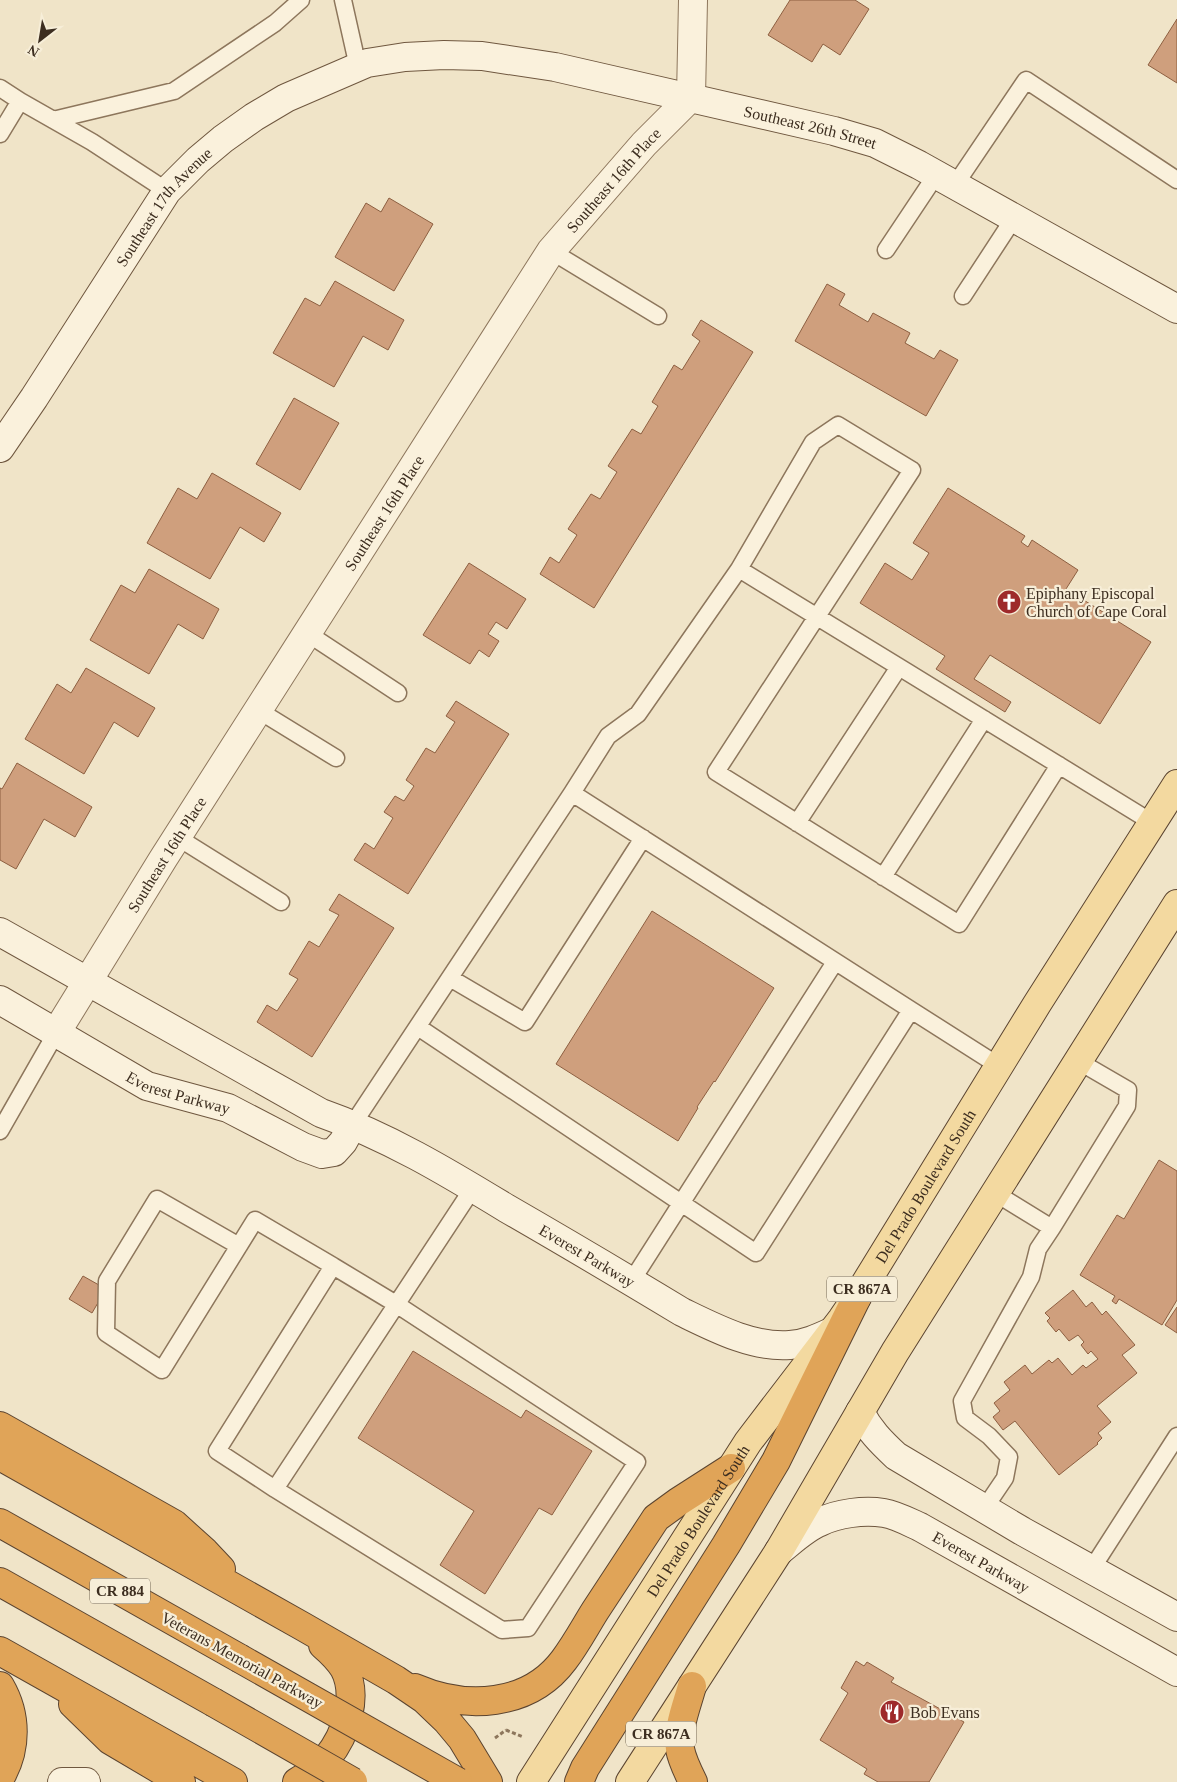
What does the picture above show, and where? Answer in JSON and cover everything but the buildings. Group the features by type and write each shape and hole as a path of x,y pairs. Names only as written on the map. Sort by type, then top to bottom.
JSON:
{"highway":[{"path":"579,1782 585,1768 726,1545 776,1460 857,1297"},
{"path":"0,1426 174,1524 205,1552 243,1592"},
{"path":"0,1456 396,1680 424,1699 447,1721 462,1739 488,1782"},
{"path":"396,1680 424,1692 474,1703 505,1699 521,1693 540,1682 564,1660 656,1518 731,1468"},
{"name":"Veterans Memorial Parkway","path":"0,1523 458,1782"},
{"path":"0,1582 353,1782"},
{"path":"297,1782 312,1773 327,1758 340,1737 349,1714 351,1688 344,1668 329,1650 302,1626"},
{"path":"0,1651 39,1673 86,1714 110,1740 188,1770 233,1782"},
{"path":"0,1686 5,1694 13,1726 13,1742 0,1778"},
{"path":"692,1686 679,1741 682,1757 693,1782"},
{"path":"188,1770 246,1782"}],"main road":[{"name":"Del Prado Boulevard South","path":"531,1782 748,1442 857,1297 999,1066 1177,784"},
{"name":"CR 867A","path":"630,1782 779,1551 895,1352 1078,1061 1174,915"}],"street":[{"path":"691,97 694,0"},
{"name":"Southeast 26th Street","path":"405,57 444,55 491,58 555,67 691,97 834,131 875,143 1177,309"},
{"name":"Southeast 17th Avenue","path":"0,448 167,191 198,160 254,117 286,98 367,63 405,57"},
{"name":"Southeast 16th Place","path":"56,1033 177,837 551,251 644,144 691,97"},
{"name":"Everest Parkway","path":"0,932 292,1098 321,1113 353,1124 385,1139 473,1188 682,1312 714,1327 746,1339 764,1343 790,1345 816,1339 831,1332"},
{"name":"Everest Parkway","path":"0,1000 147,1086 228,1108 303,1147 322,1154 334,1152 343,1142 353,1124"},
{"path":"860,1412 864,1421 878,1440 896,1456 1090,1570 1177,1617"},
{"name":"Everest Parkway","path":"779,1551 820,1521 840,1515 884,1513 920,1527 1177,1672"},
{"path":"62,1782 86,1782"}],"lane":[{"path":"53,120 174,91 275,23 301,0"},
{"path":"343,0 358,67"},
{"path":"886,250 1026,80 1177,180"},
{"path":"0,88 92,142 167,191"},
{"path":"0,134 20,100"},
{"path":"963,296 1014,218"},
{"path":"551,251 658,316"},
{"path":"353,1124 608,736 638,714 739,570 812,442 838,425 912,470 716,772 959,924 1059,765"},
{"path":"739,570 1153,823"},
{"path":"307,633 398,693"},
{"path":"797,823 898,667"},
{"path":"258,710 336,758"},
{"path":"883,877 984,719"},
{"path":"572,793 999,1066"},
{"path":"177,837 281,902"},
{"path":"450,978 525,1022 643,838"},
{"path":"631,1282 835,962"},
{"path":"418,1027 756,1253 911,1010"},
{"path":"0,1131 56,1033"},
{"path":"984,1508 1005,1478 1009,1457 989,1436 965,1418 962,1401 1031,1278 1038,1249 1127,1106 1128,1090 1078,1061"},
{"path":"275,1489 473,1188"},
{"path":"995,1193 1052,1228"},
{"path":"238,1246 157,1198 107,1282 106,1333 162,1370 255,1220 333,1266 396,1304 637,1462 528,1628 502,1630 217,1451 333,1266"},
{"path":"1090,1570 1177,1436"}],"path":[{"path":"506,1730 522,1737"}],"place":[{"name":"Epiphany Episcopal Church of Cape Coral","path":"1009,602"},
{"name":"Bob Evans","path":"892,1712"}]}
